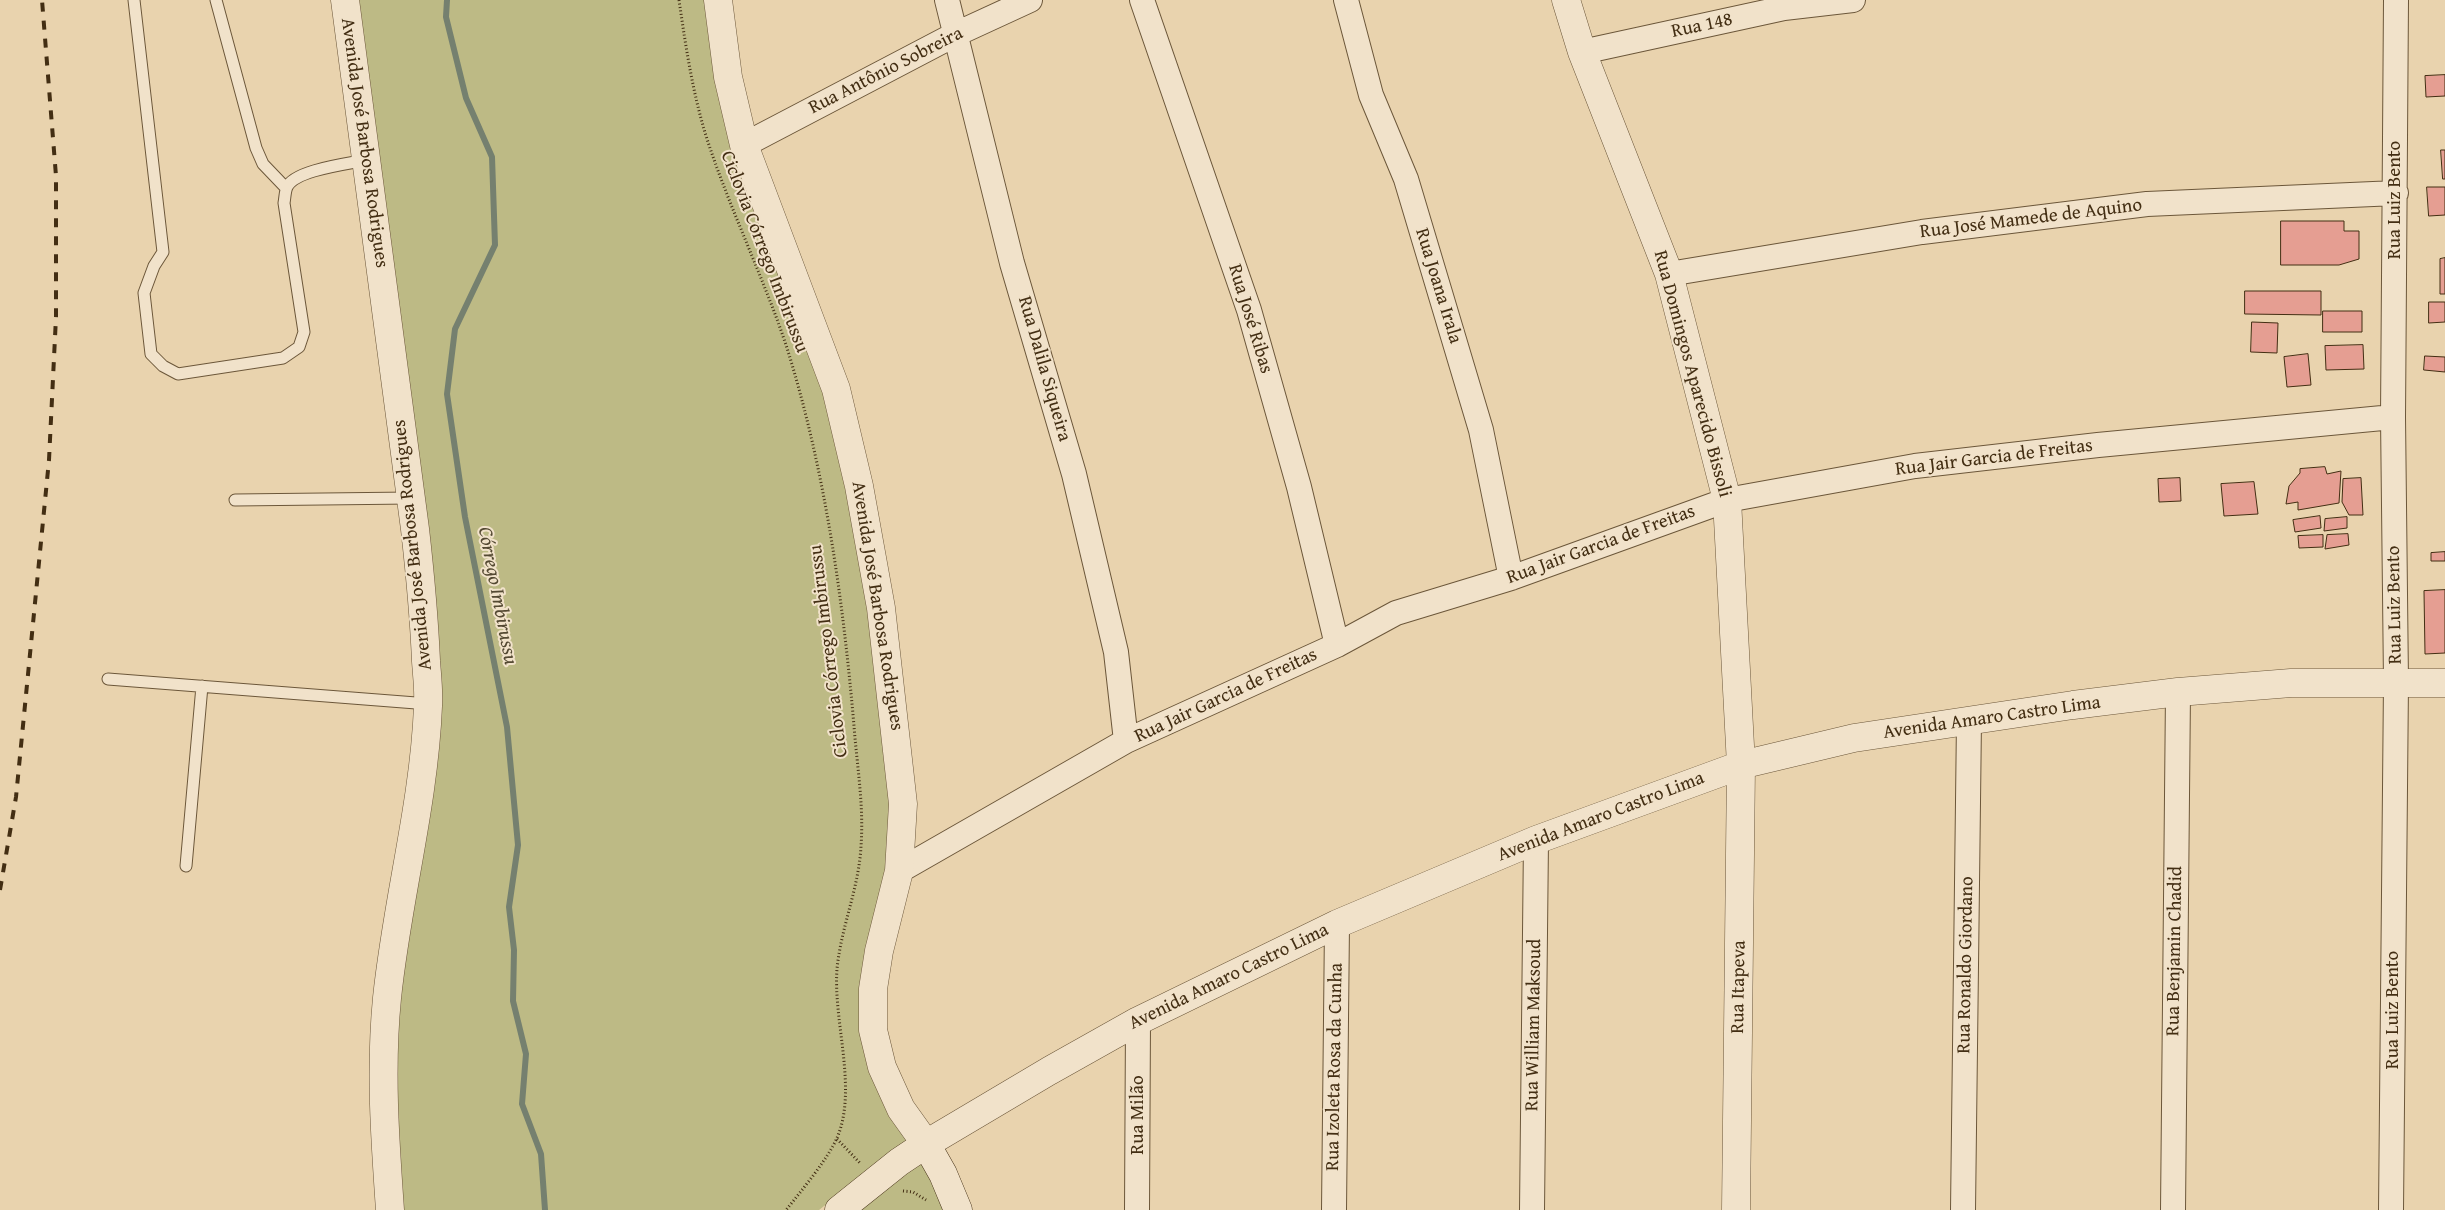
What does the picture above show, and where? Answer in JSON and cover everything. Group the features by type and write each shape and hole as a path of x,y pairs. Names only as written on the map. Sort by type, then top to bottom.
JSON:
{"street":[{"name":"Avenida José Barbosa Rodrigues","path":"345,0 424,614 428,704 424,771 397,925 387,999 383,1072 384,1138 390,1210"},
{"name":"Avenida José Barbosa Rodrigues","path":"718,0 728,77 744,145 836,389 859,486 881,608 903,804 899,871 873,989 874,1030 882,1067 901,1109 926,1144 943,1174 958,1210"},
{"name":"Rua Dalila Siqueira","path":"947,0 954,35 1012,263 1074,474 1116,652 1126,741"},
{"name":"Rua Antônio Sobreira","path":"744,145 954,35 1030,0"},
{"name":"Rua José Ribas","path":"1142,0 1249,310 1299,487 1337,645"},
{"name":"Rua Joana Irala","path":"1346,0 1372,95 1406,179 1481,430 1511,578"},
{"name":"Rua Domingos Aparecido Bissoli","path":"1566,0 1582,52 1668,274 1727,500 1741,765"},
{"name":"Rua 148","path":"1582,52 1784,8 1853,0"},
{"name":"Rua Luiz Bento","path":"2392,1210 2396,682 2393,417 2396,0"},
{"name":"Rua José Mamede de Aquino","path":"1668,274 1922,232 2147,204 2396,192"},
{"name":"Rua Jair Garcia de Freitas","path":"899,871 1126,741 1337,645 1396,613 1511,578 1727,500 1915,466 2098,444 2393,417"},
{"name":"Avenida Amaro Castro Lima","path":"839,1210 899,1162 926,1144 1138,1021 1337,924 1536,840 1741,765 1854,738 1969,720 2178,692 2291,684 2445,683"},
{"name":"Rua Benjamin Chadid","path":"2173,1210 2178,692"},
{"name":"Rua Ronaldo Giordano","path":"1963,1210 1969,720"},
{"name":"Rua Itapeva","path":"1736,1210 1741,765"},
{"name":"Rua William Maksoud","path":"1532,1210 1536,840"},
{"name":"Rua Izoleta Rosa da Cunha","path":"1334,1210 1337,924"},
{"name":"Rua Milão","path":"1137,1210 1138,1021"}],"lane":[{"path":"134,0 163,252 154,266 144,293 151,354 163,366 178,374 188,373 283,358 298,347 304,332 284,203 286,188 295,178 308,173 366,160"},
{"path":"216,0 256,148 263,164 286,188"},
{"path":"236,500 410,498"},
{"path":"108,679 428,704"},
{"path":"186,866 202,686"}],"path":[{"name":"Ciclovia Córrego Imbirussu","path":"678,0 694,89 707,140 786,346 817,459 847,652 862,808 862,845 857,884 838,964 835,996 842,1035 846,1106 837,1139 786,1210"}],"shaded area":[{"path":"342,0 715,0 724,64 831,376 899,791 869,976 915,1134 819,1210 386,1210 380,1125 424,691"},
{"path":"928,1153 955,1210 851,1210"}],"building":[{"path":"2445,75 2445,96 2426,97 2425,76"},
{"path":"2441,150 2445,150 2445,179 2443,179"},
{"path":"2427,187 2445,187 2445,215 2429,216"},
{"path":"2281,221 2344,221 2344,231 2359,231 2359,259 2339,265 2281,265"},
{"path":"2445,258 2445,294 2440,294 2440,259"},
{"path":"2245,291 2321,291 2321,315 2245,314"},
{"path":"2429,302 2445,302 2445,322 2429,323"},
{"path":"2323,311 2362,311 2362,332 2323,332"},
{"path":"2252,322 2278,323 2277,353 2251,352"},
{"path":"2363,345 2364,369 2326,370 2325,346"},
{"path":"2308,354 2311,385 2287,387 2284,357"},
{"path":"2425,356 2445,357 2445,372 2424,370"},
{"path":"2325,467 2327,474 2341,471 2339,503 2298,510 2298,502 2286,504 2289,486 2300,473 2300,469"},
{"path":"2180,478 2181,501 2159,502 2158,479"},
{"path":"2361,478 2363,515 2349,515 2342,502 2343,479"},
{"path":"2254,482 2258,514 2224,516 2221,484"},
{"path":"2320,516 2321,528 2295,532 2293,520"},
{"path":"2347,517 2347,528 2324,531 2325,519"},
{"path":"2348,534 2349,545 2325,549 2327,535"},
{"path":"2323,535 2323,547 2299,548 2298,536"},
{"path":"2445,552 2445,561 2431,561 2431,553"},
{"path":"2445,590 2445,653 2425,654 2424,591"}],"waterway":[{"name":"Córrego Imbirussu","path":"447,0 446,17 466,98 492,157 495,245 455,329 447,394 465,517 507,727 518,845 509,907 514,950 513,1001 526,1054 522,1104 541,1154 545,1210"}],"railway":[{"path":"0,890 16,797 49,460 56,317 56,176 42,0"}]}
